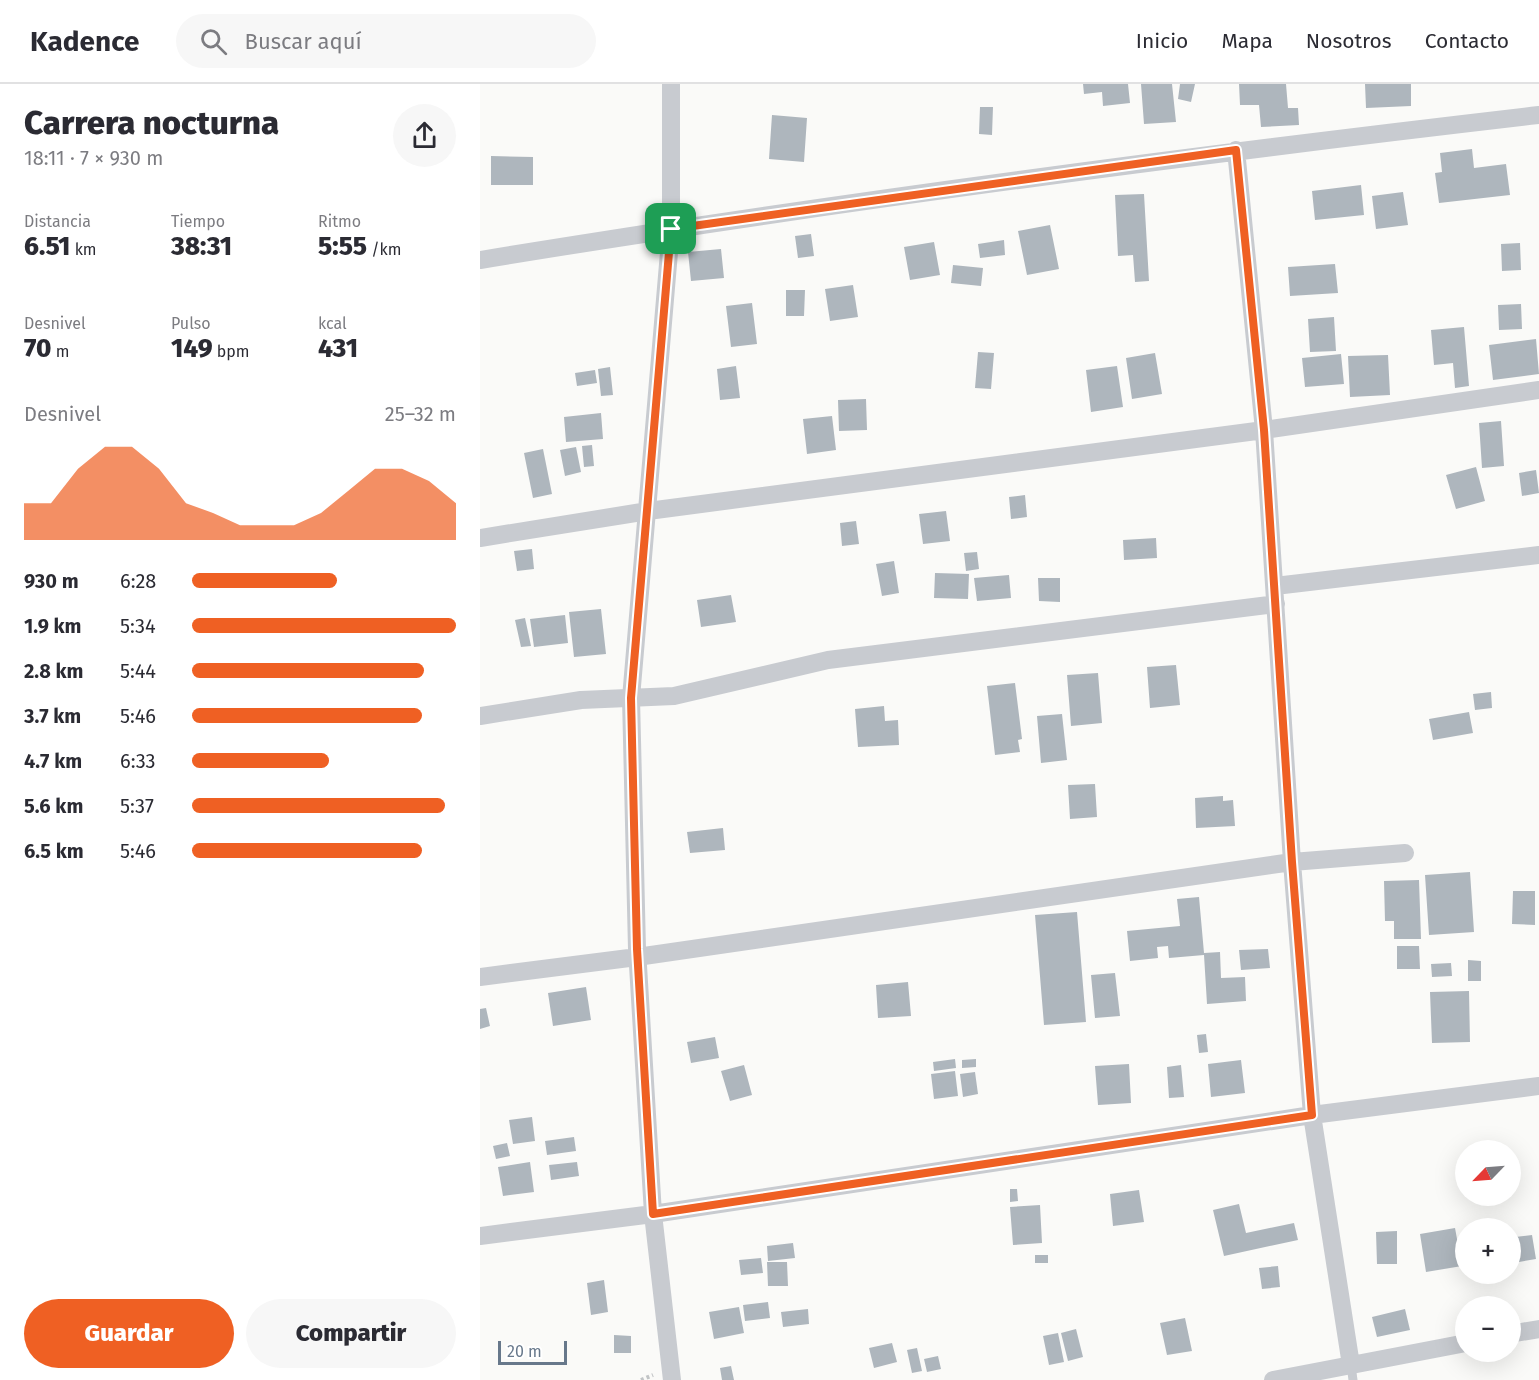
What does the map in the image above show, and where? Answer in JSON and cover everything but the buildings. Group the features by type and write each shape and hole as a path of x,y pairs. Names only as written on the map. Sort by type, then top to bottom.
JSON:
{"street":[{"path":"671,84 671,229 631,698 637,957 653,1214 672,1380"},
{"path":"480,260 671,229 1236,150 1537,120"},
{"path":"1236,150 1264,430 1292,862 1312,1115 1352,1372"},
{"path":"480,538 648,511 1264,430 1539,390"},
{"path":"480,716 581,700 674,696 828,660 1539,555"},
{"path":"480,977 637,957 1292,862 1405,853"},
{"path":"480,1236 653,1214 1312,1115 1539,1086"},
{"path":"1521,1332 1539,1329"},
{"path":"1273,1380 1352,1372 1455,1346"}],"route":[{"path":"1236,150 1264,430 1292,862 1312,1115 653,1214 637,949 631,698 671,229 1236,150"}]}
